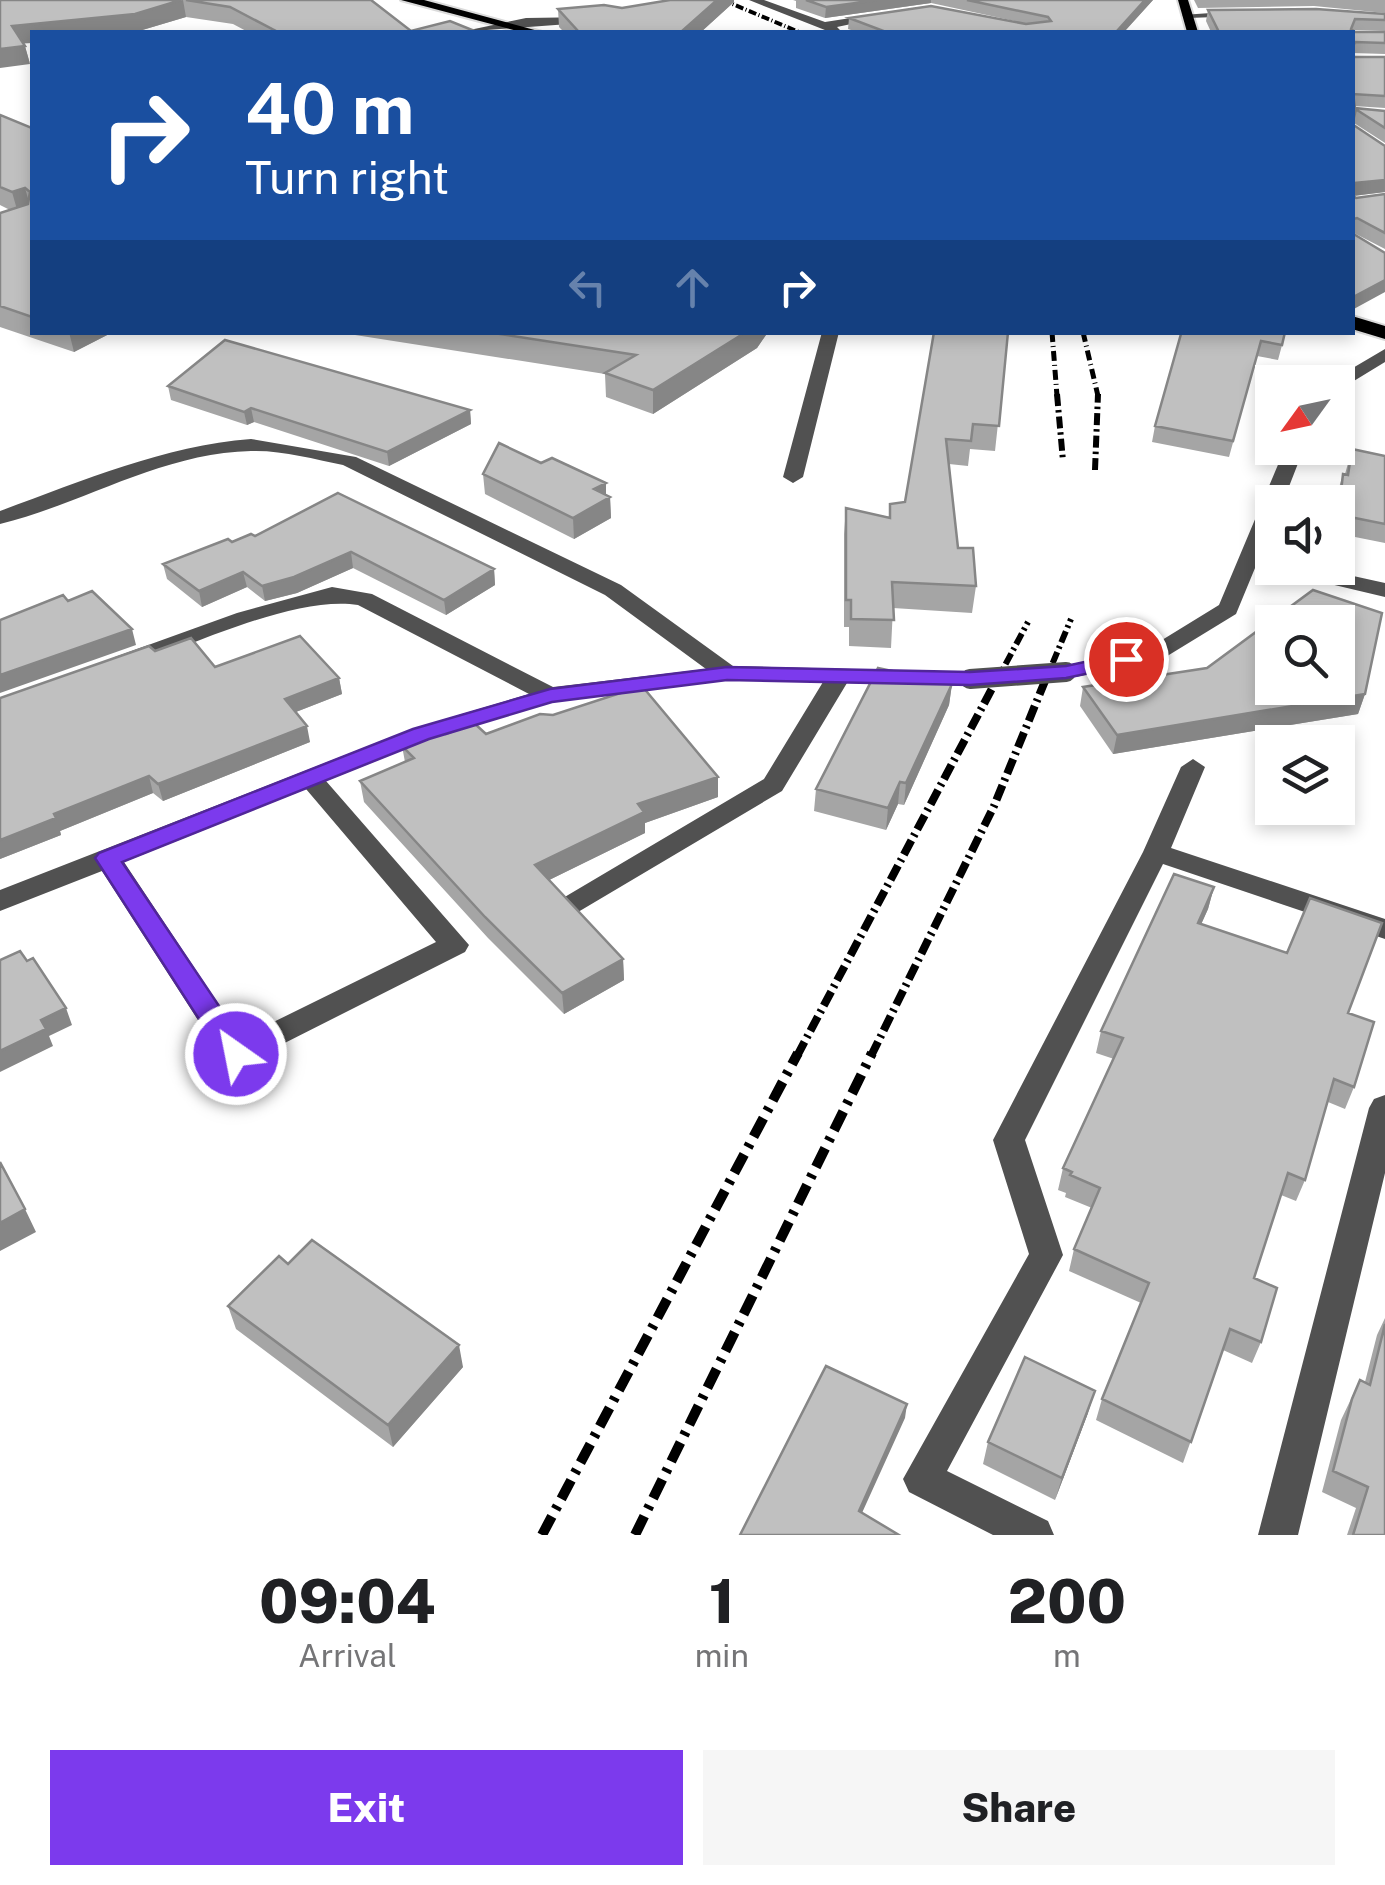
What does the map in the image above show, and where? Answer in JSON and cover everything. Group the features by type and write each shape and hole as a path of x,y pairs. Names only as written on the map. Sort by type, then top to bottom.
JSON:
{"highway":[{"path":"408,0 530,30"},
{"path":"1355,323 1385,333"}],"street":[{"path":"754,0 835,30"},
{"path":"1185,7 1225,0"},
{"path":"1185,7 1260,14"},
{"path":"824,26 892,14"},
{"path":"476,30 511,23 603,20"},
{"path":"793,477 830,335"},
{"path":"1355,373 1385,354"},
{"path":"0,518 170,459 250,445 319,454 349,462 613,590 727,673"},
{"path":"1355,456 1385,462"},
{"path":"0,901 421,734 550,696 727,673 970,679 1066,672 1156,653 1228,609 1255,570"},
{"path":"1355,583 1385,590"},
{"path":"94,672 245,618 332,594 364,600 550,696"},
{"path":"574,906 774,785 839,676"},
{"path":"1034,1535 922,1480 1046,1254 1010,1140 1156,852 1193,766"},
{"path":"108,858 236,1054 455,945 310,778"},
{"path":"1156,852 1385,929"},
{"path":"1278,1535 1385,1108"}],"building":[{"path":"0,0 181,0 135,14 12,26 25,46 0,49"},
{"path":"186,0 371,0 410,30 274,30 230,7"},
{"path":"670,0 717,0 683,30 577,30 558,9 604,5 622,8"},
{"path":"806,0 878,0 826,7"},
{"path":"967,0 1145,0 1118,30 881,30 849,18 931,6 1026,24 1051,21 1048,17"},
{"path":"1316,9 1385,14 1385,20 1355,19 1352,30 1218,30 1208,10"},
{"path":"450,21 472,30 415,30"},
{"path":"1355,32 1385,32 1385,43 1355,42"},
{"path":"1355,57 1385,57 1385,96 1355,94"},
{"path":"1357,110 1385,111 1385,128"},
{"path":"0,115 30,127 30,192 25,188 12,192 0,187"},
{"path":"1355,126 1385,146 1385,180 1355,183"},
{"path":"30,192 30,316 0,306 0,213 28,204"},
{"path":"1385,194 1385,233 1355,218 1356,198"},
{"path":"1355,235 1385,253 1385,280 1355,296"},
{"path":"506,335 741,335 653,390 605,373 636,355"},
{"path":"933,335 1008,335 999,426 973,424 971,441 946,439 958,548 973,548 976,586 892,582 894,620 851,619 851,600 846,600 846,508 890,518 890,504 905,502"},
{"path":"1181,335 1284,335 1282,345 1261,341 1233,441 1155,426"},
{"path":"225,340 470,410 387,452 168,386"},
{"path":"499,443 541,463 552,458 606,483 594,489 610,497 573,518 483,474"},
{"path":"1355,450 1385,456 1385,524 1355,518 1355,485 1342,485 1343,474 1348,475 1350,465 1355,465"},
{"path":"338,493 494,569 444,600 351,552 294,577 262,586 243,572 199,591 163,564 228,539 232,542 255,536"},
{"path":"1313,590 1382,613 1365,694 1355,696 1355,605 1293,605"},
{"path":"92,591 132,629 0,675 0,620 63,595 68,601"},
{"path":"1255,633 1255,705 1298,705 1117,735 1083,687 1207,668"},
{"path":"300,636 339,678 285,699 307,726 158,784 149,776 0,840 0,698 149,646 155,651 191,638 215,667"},
{"path":"878,668 952,684 906,783 900,782 888,808 816,789"},
{"path":"642,686 718,777 638,804 644,812 535,865 623,959 562,993 485,917 360,781 414,758 402,746 442,730 446,734 474,723 486,734 540,714 553,715"},
{"path":"1174,874 1214,887 1198,923 1287,953 1310,898 1382,923 1348,1013 1374,1022 1354,1087 1334,1079 1305,1180 1288,1173 1254,1278 1277,1288 1261,1342 1230,1329 1191,1442 1102,1399 1149,1283 1074,1249 1100,1188 1063,1168 1123,1038 1101,1031"},
{"path":"20,951 27,961 33,958 66,1008 41,1020 46,1029 0,1051 0,960"},
{"path":"0,1162 25,1209 0,1223"},
{"path":"312,1240 459,1345 388,1425 228,1306 279,1256 288,1264"},
{"path":"1385,1324 1385,1535 1353,1535 1368,1487 1333,1471 1360,1380 1370,1385"},
{"path":"1025,1357 1095,1391 1062,1478 988,1442"},
{"path":"826,1366 907,1404 859,1511 899,1535 740,1535"}],"railway":[{"path":"723,0 794,30"},
{"path":"1052,335 1057,396"},
{"path":"1084,335 1098,396"},
{"path":"1057,394 1063,461"},
{"path":"1095,470 1098,396"},
{"path":"1044,684 1071,619"},
{"path":"995,684 1028,622"},
{"path":"797,1056 996,681"},
{"path":"871,1056 994,806 1045,681"},
{"path":"542,1535 798,1053"},
{"path":"635,1535 872,1053"}],"route":[{"path":"236,1054 108,858 421,734 550,696 727,673 970,679 1066,672 1126,659"}]}
